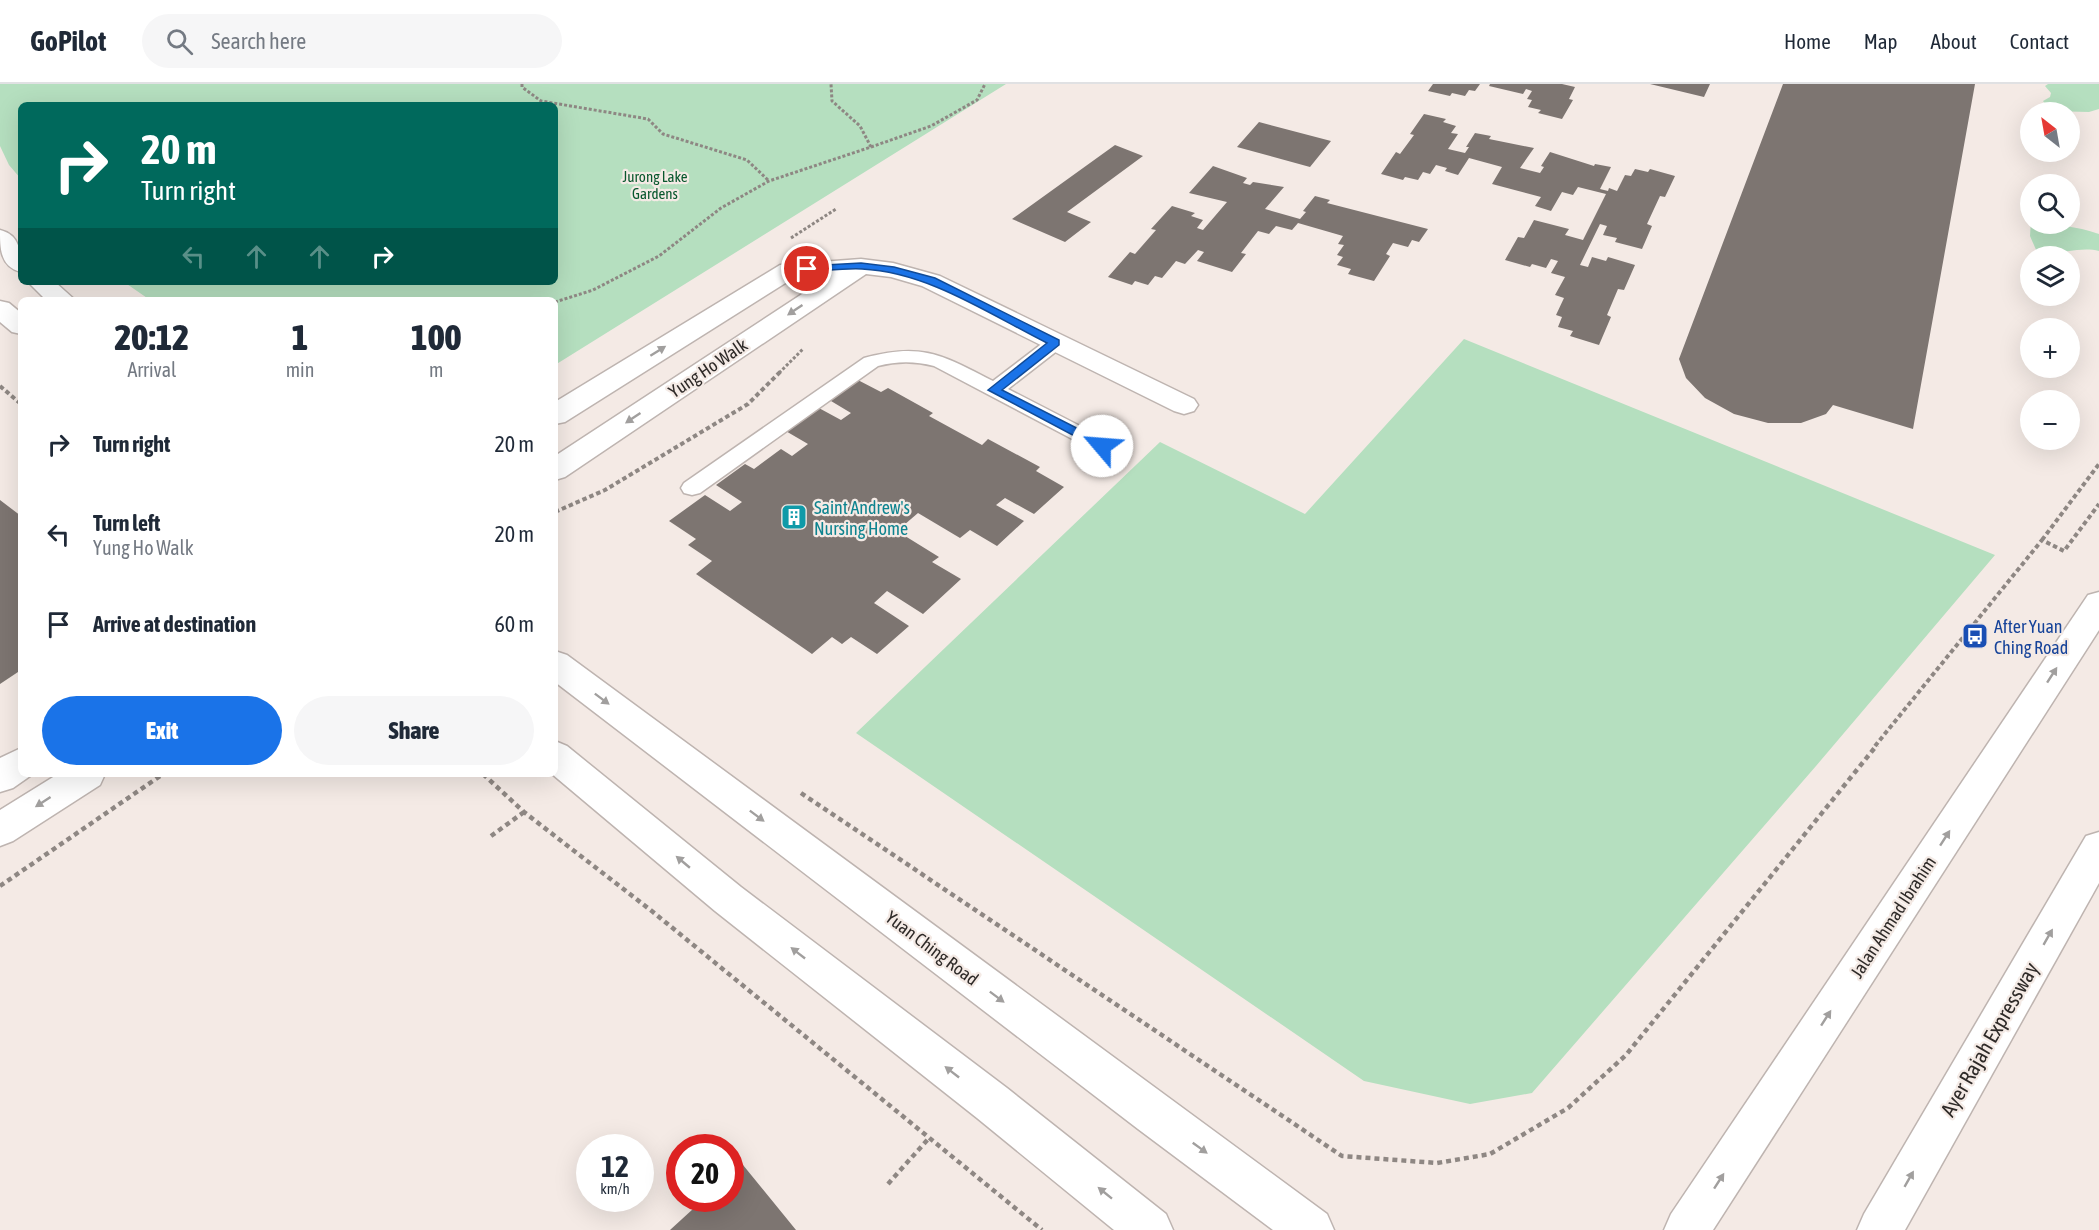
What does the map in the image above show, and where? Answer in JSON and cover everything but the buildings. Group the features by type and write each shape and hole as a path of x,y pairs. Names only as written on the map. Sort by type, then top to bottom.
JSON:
{"main road":[{"path":"0,237 18,261"},
{"path":"558,413 789,270 861,266 894,270 931,281 1184,405"},
{"name":"Yung Ho Walk","path":"558,468 861,266"},
{"path":"44,285 58,297"},
{"path":"0,309 18,324"},
{"name":"Jalan Ahmad Ibrahim","path":"1687,1230 2099,604"},
{"name":"Yuan Ching Road","path":"558,666 1153,1114 1311,1230"},
{"path":"558,758 728,899 982,1095 1150,1230"},
{"path":"0,777 18,765"},
{"path":"0,830 82,777"},
{"name":"Ayer Rajah Expressway","path":"1880,1230 2099,848"}],"lane":[{"path":"994,390 1055,343"},
{"path":"692,488 871,362 897,354 923,356 941,362 1102,446"}],"path":[{"path":"522,84 522,87 541,101 547,102"},
{"path":"831,84 832,101 860,126 871,147"},
{"path":"558,301 593,290 659,256 721,208 769,181 931,126 976,100 985,84"},
{"path":"558,104 648,119 663,134 747,160 769,181"},
{"path":"0,386 18,401"},
{"path":"791,787 1342,1156 1437,1163 1490,1154 1568,1108 1626,1055 2042,540 2099,464"},
{"path":"2042,540 2064,551 2099,504"},
{"path":"0,886 159,777"},
{"path":"486,777 524,812 653,912 1042,1230"},
{"path":"491,836 524,812"},
{"path":"888,1184 929,1138"}],"green space":[{"name":"Jurong Lake Gardens","path":"0,84 1006,84 558,363 558,297 146,297 128,285 558,285 558,102 18,102 18,176 9,165 0,146"},
{"path":"2048,84 2099,84 2099,109 2080,112 2080,102 2044,102 2051,93 2045,86"},
{"path":"2080,229 2082,229 2099,234 2099,251 2080,250 2080,246 2034,246 2030,234 2080,234"},
{"path":"1464,339 1995,555 1816,766 1532,1093 1470,1104 1364,1081 856,733 1160,442 1305,514"}],"place":[{"name":"Saint Andrew's Nursing Home","path":"794,517"},
{"name":"After Yuan Ching Road","path":"1975,636"}],"route":[{"path":"807,269 861,266 894,270 931,281 1055,343 994,390 1102,446"}]}
